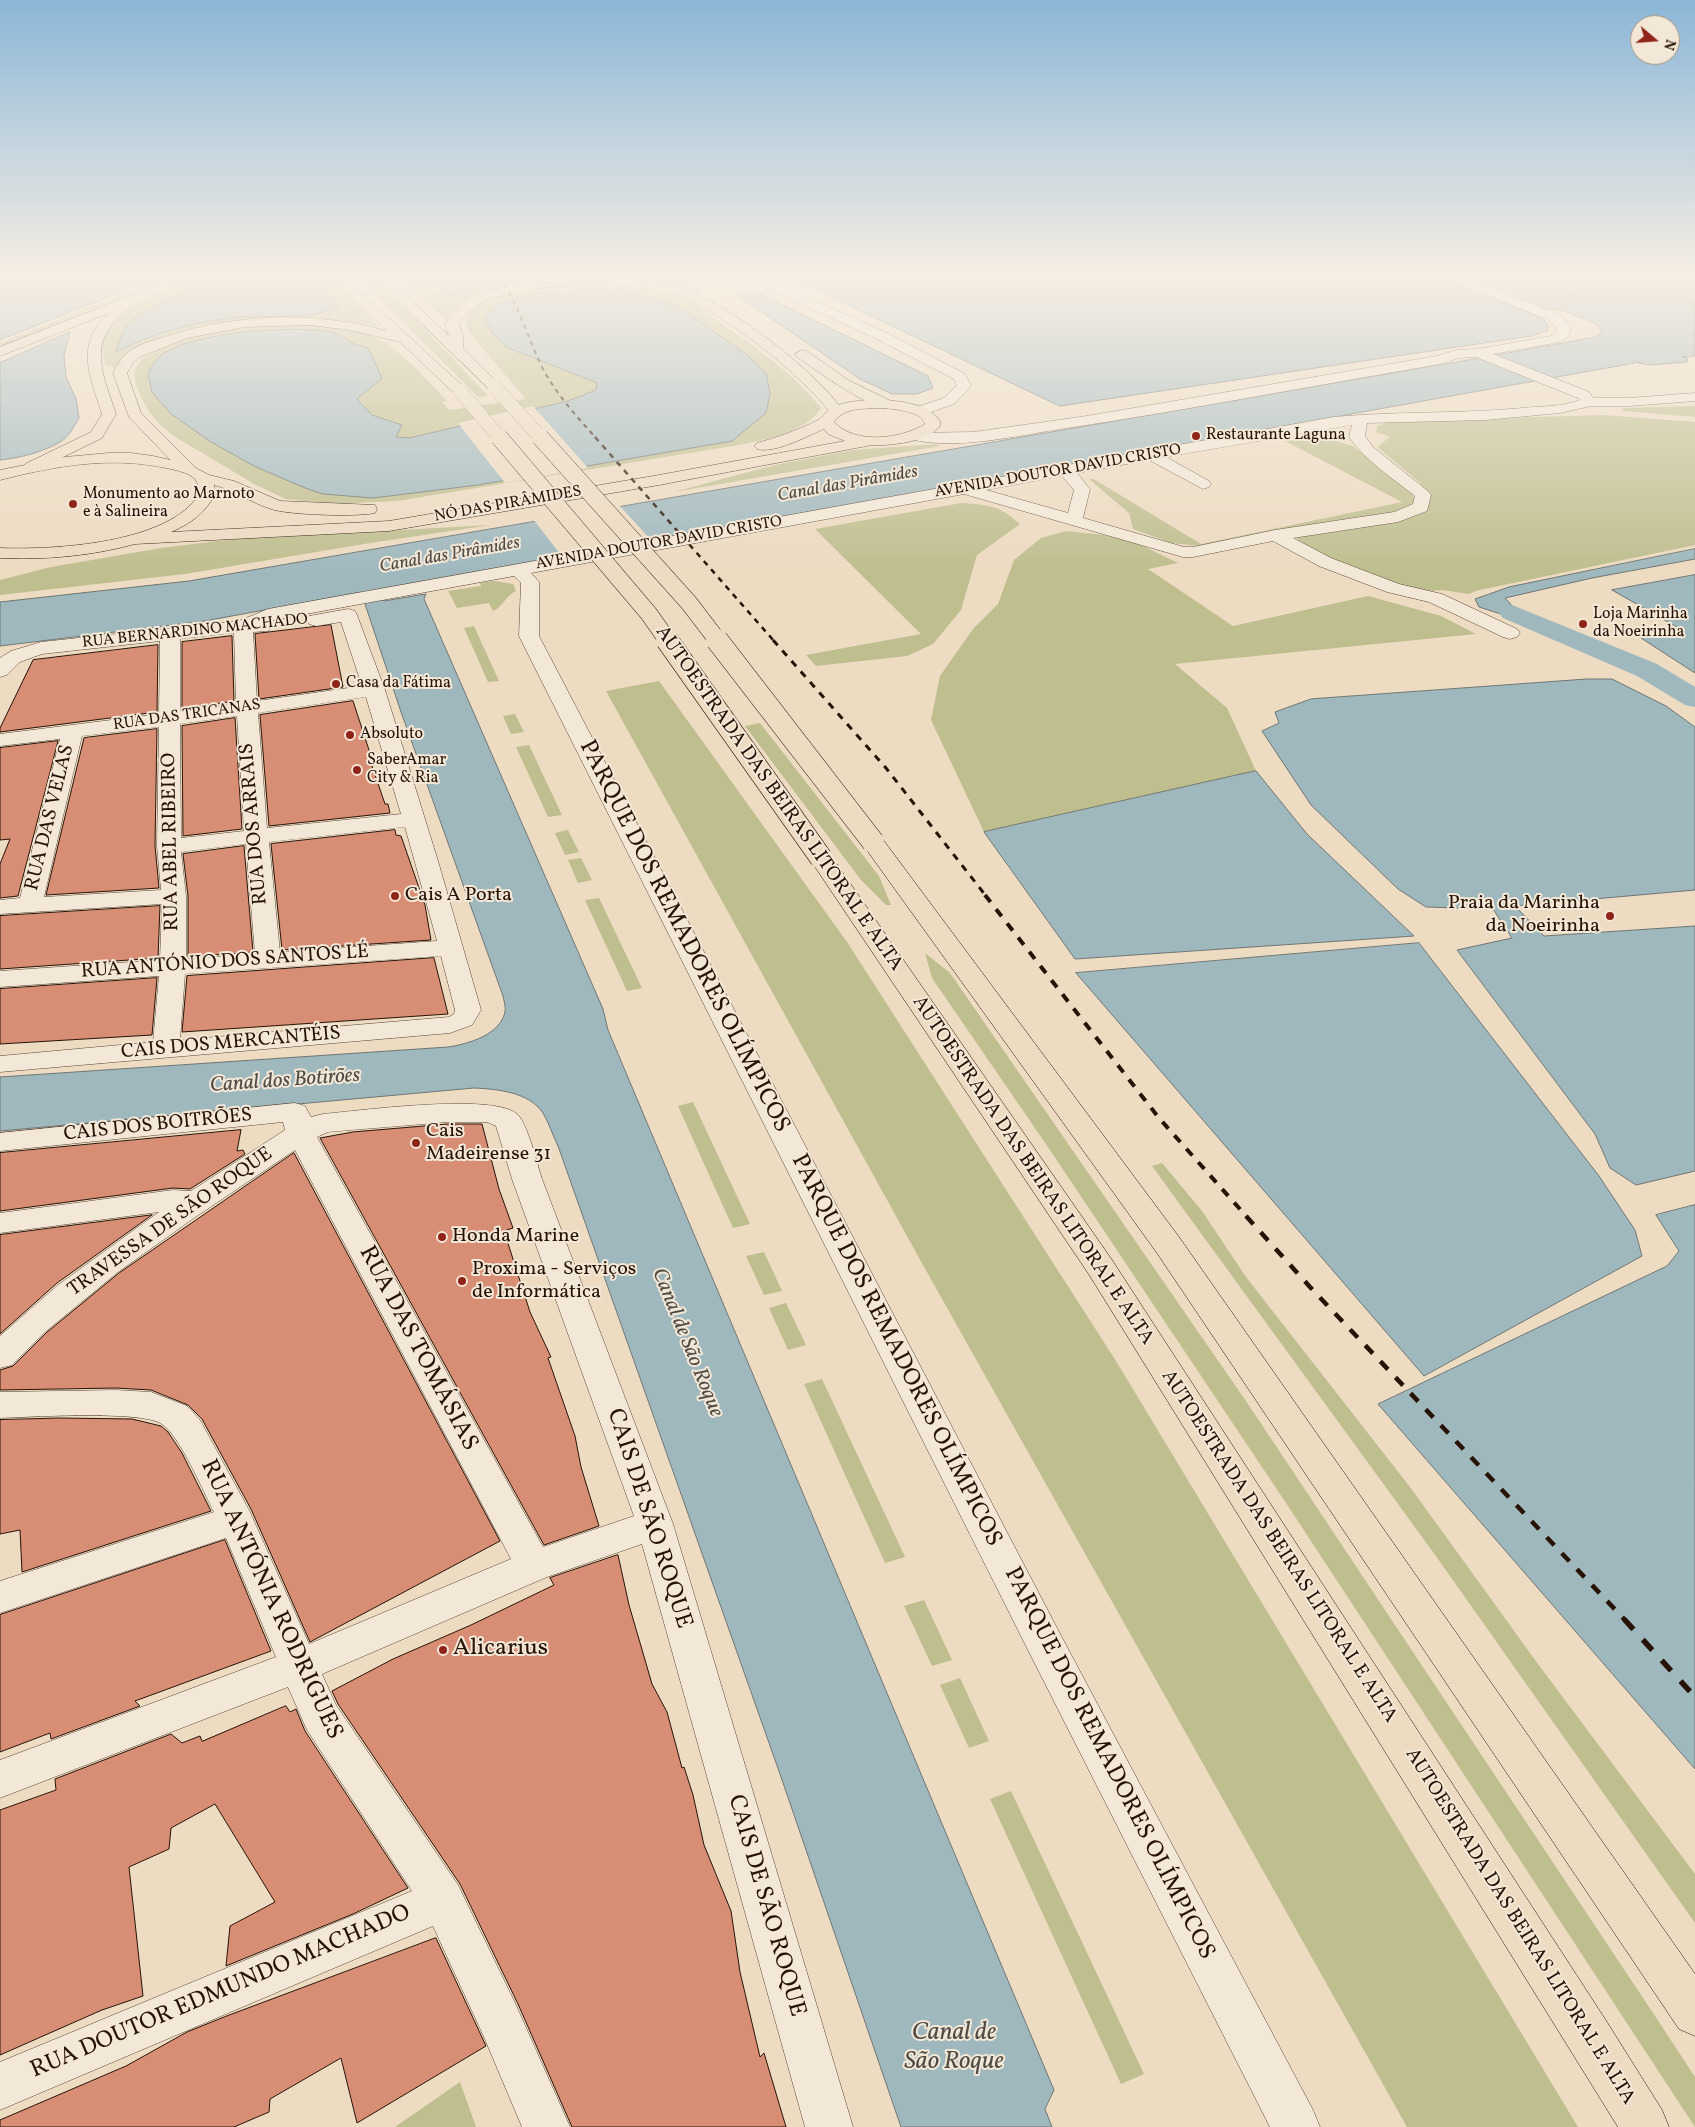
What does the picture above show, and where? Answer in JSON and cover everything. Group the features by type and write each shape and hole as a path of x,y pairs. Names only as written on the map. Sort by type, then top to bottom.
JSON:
{"main road":[{"path":"0,475 25,468 97,435 109,414 98,376"},
{"path":"121,376 134,414 188,469 203,478 228,484 277,506 334,510 380,508"},
{"name":"AUTOESTRADA DAS BEIRAS LITORAL E ALTA","path":"444,376 460,391 649,614 821,858 1100,1268 1589,2035 1645,2127"},
{"name":"AUTOESTRADA DAS BEIRAS LITORAL E ALTA","path":"484,376 690,603 873,842 1168,1245 1695,2013"},
{"path":"804,376 834,405 831,417"},
{"path":"834,376 843,383 888,405"},
{"name":"NÓ DAS PIRÂMIDES","path":"521,487 742,451 785,440 831,417 866,405 888,405 920,411 928,414 933,422"},
{"name":"NÓ DAS PIRÂMIDES","path":"831,417 829,428 837,433 850,438 875,440"},
{"path":"915,436 926,432 933,422"},
{"name":"NÓ DAS PIRÂMIDES","path":"136,539 390,526 659,480 875,440 915,436"},
{"path":"0,471 75,460 119,458 158,461 188,469"},
{"path":"8,571 77,551 136,539 174,525 198,509 208,493 203,478"},
{"path":"0,553 31,555 77,551"}],"street":[{"path":"920,411 949,401 964,386 960,376"},
{"path":"915,436 932,438 974,437 1345,376"},
{"path":"1538,376 1584,394 1588,402"},
{"name":"AVENIDA DOUTOR DAVID CRISTO","path":"242,626 268,615 1298,428 1360,419 1485,416 1560,409 1588,402 1695,397"},
{"path":"1357,437 1360,419"},
{"path":"933,422 968,430 1004,432"},
{"path":"966,488 1183,552 1193,552 1275,535 1398,517 1421,507 1423,495 1368,450 1357,437 1298,428"},
{"path":"1151,455 1203,484"},
{"path":"1066,471 1082,489 1074,521"},
{"path":"1275,535 1325,562 1393,588 1435,598 1510,633"},
{"name":"PARQUE DOS REMADORES OLÍMPICOS","path":"518,570 530,582 529,636 1043,1640 1296,2127"},
{"name":"RUA BERNARDINO MACHADO","path":"2,664 19,654 41,648 242,626 272,627 348,615 374,690"},
{"name":"RUA DOS ARRAIS","path":"242,626 255,837 268,960"},
{"name":"RUA ABEL RIBEIRO","path":"166,1049 173,966 174,896 169,846 170,635"},
{"path":"374,690 451,948"},
{"name":"RUA DAS TRICANAS","path":"0,740 170,719 374,690"},
{"name":"RUA DAS VELAS","path":"30,906 73,731"},
{"path":"169,846 414,819"},
{"path":"0,907 174,896"},
{"name":"RUA ANTÓNIO DOS SANTOS LÉ","path":"0,979 451,948"},
{"name":"CAIS DOS MERCANTÉIS","path":"0,1064 440,1026 462,1021 467,1016 468,1010 451,948"},
{"name":"CAIS DOS BOITRÕES","path":"0,1142 295,1112 300,1133"},
{"name":"CAIS DE SÃO ROQUE","path":"300,1133 323,1123 448,1113 487,1113 502,1116 509,1122 527,1180 655,1524 829,2127"},
{"name":"TRAVESSA DE SÃO ROQUE","path":"0,1356 21,1335 93,1274 197,1201 300,1133"},
{"name":"RUA DAS TOMÁSIAS","path":"300,1133 534,1566"},
{"path":"0,1223 172,1200 197,1201"},
{"name":"RUA ANTÓNIA RODRIGUES","path":"0,1405 151,1405 175,1415 188,1429 236,1520 321,1717 443,1900 500,2021 546,2127"},
{"path":"0,1597 236,1520"},
{"path":"0,1779 298,1666 534,1566 655,1524"},
{"name":"RUA DOUTOR EDMUNDO MACHADO","path":"0,2086 443,1900"}],"shaded area":[{"path":"134,376 316,376 373,498 478,485 732,441 707,376 790,376 821,408 806,423 787,433 745,444 397,501 335,504 286,499 256,485 177,438 165,429 150,412 142,399"},
{"path":"354,376 424,376 447,401 442,402 449,410 526,399 506,376 580,376 597,383 596,390 568,401 409,438 396,437 402,425 372,415 357,399"},
{"path":"457,376 469,376 488,396 478,397"},
{"path":"1695,406 1695,417 1622,411 1623,408"},
{"path":"1604,415 1695,422 1695,545 1475,591 1469,594 1442,590 1419,592 1347,568 1299,542 1297,537 1405,519 1425,509 1430,495 1418,481 1377,447 1390,437 1376,432 1377,426 1392,421"},
{"path":"1315,439 1335,441 1353,446 1412,492 1415,502 1405,509 1386,515 1200,546 1171,543 1133,529 1129,513 1090,480 1092,478 1201,544 1402,502 1285,441"},
{"path":"936,444 940,446 674,492 775,465 852,450"},
{"path":"961,503 993,507 1006,513 1020,524 977,555 961,610 933,644 907,656 816,666 806,655 921,634 815,529"},
{"path":"491,525 185,574 0,595 0,580 51,567 161,548 234,539"},
{"path":"1066,531 1104,535 1137,543 1178,563 1148,569 1233,626 1368,596 1441,616 1476,634 1175,664 1227,708 1256,771 984,832 931,720 940,676 973,629 998,604 1014,560 1041,538"},
{"path":"494,581 513,584 516,591 493,611 489,603 457,608 448,591 481,586 480,583"},
{"path":"474,626 499,681 488,682 464,628"},
{"path":"659,681 847,942 1116,1361 1578,2127 1407,2127 923,1265 606,691"},
{"path":"515,714 524,732 511,734 503,716"},
{"path":"760,723 879,876 891,905 886,905 861,880 745,726"},
{"path":"529,745 562,815 548,817 516,747"},
{"path":"568,830 579,852 565,855 555,833"},
{"path":"581,858 592,880 578,883 568,860"},
{"path":"599,898 642,988 627,991 585,900"},
{"path":"925,953 950,973 1248,1404 1657,2019 1695,2077 1695,2127 1288,1506 1050,1150 932,978"},
{"path":"693,1102 750,1224 733,1228 678,1106"},
{"path":"1162,1163 1202,1211 1246,1277 1410,1487 1538,1664 1695,1874 1695,1923 1438,1559 1152,1166"},
{"path":"764,1252 782,1291 764,1295 746,1256"},
{"path":"786,1303 806,1345 788,1350 769,1308"},
{"path":"822,1379 905,1557 885,1563 804,1384"},
{"path":"924,1600 952,1660 932,1666 904,1606"},
{"path":"960,1678 989,1741 969,1748 940,1685"},
{"path":"1011,1791 1144,2074 1121,2084 990,1799"},
{"path":"460,2082 476,2127 395,2127"}],"water":[{"path":"0,376 66,376 76,399 79,418 71,431 60,442 47,449 0,460"},
{"path":"149,376 381,376 382,378 357,399 372,415 402,425 396,437 409,438 568,401 596,390 597,383 580,376 767,376 770,394 766,413 732,441 478,485 373,498 323,494 254,466 211,442 171,414 152,392"},
{"path":"856,376 928,376 933,388 917,394 892,394"},
{"path":"998,376 1260,376 1060,406"},
{"name":"Canal de São Roque","path":"1374,376 1561,376 379,589 384,601 426,594 424,599 603,1009 608,1030 1054,2090 1045,2109 1052,2127 901,2127 780,1774 558,1146 543,1113 537,1106 530,1100 512,1093 474,1088 0,1131 0,1077 448,1047 465,1044 482,1037 497,1027 505,1012 503,996 401,712 361,592 205,621 0,646 0,602 189,581"},
{"path":"1695,549 1695,559 1592,578 1505,598 1517,611 1507,616 1479,607 1475,599 1509,587"},
{"path":"1695,575 1695,673 1641,638 1682,630 1612,590"},
{"path":"1587,679 1612,679 1666,706 1695,727 1695,890 1515,906 1544,936 1695,926 1695,1171 1636,1185 1610,1168 1595,1134 1457,950 1512,938 1493,909 1426,907 1398,889 1311,805 1262,731 1279,723 1275,712 1311,699"},
{"path":"1256,771 1307,834 1414,936 1075,959 984,832"},
{"path":"1419,943 1599,1176 1635,1230 1642,1256 1424,1376 1076,973"},
{"path":"1695,1205 1695,1769 1378,1404 1667,1266 1679,1251 1656,1215"}],"pier":[{"path":"533,406 588,468 505,483 458,423"},
{"path":"619,505 653,542 564,559 533,519"}],"building":[{"path":"331,625 343,687 259,699 255,634"},
{"path":"232,636 234,701 182,709 182,642"},
{"path":"158,645 157,712 0,732 0,728 33,660"},
{"path":"353,701 370,753 368,754 385,804 388,804 390,813 269,826 260,715"},
{"path":"235,718 242,829 183,836 182,726"},
{"path":"157,729 155,846 159,888 46,895 84,738"},
{"path":"58,741 18,896 0,898 0,864 10,839 0,840 0,748"},
{"path":"395,830 396,835 401,836 425,905 431,940 282,950 271,844"},
{"path":"244,846 253,952 188,957 188,896 183,854"},
{"path":"160,906 158,958 0,969 0,916"},
{"path":"434,958 448,1014 182,1032 187,976"},
{"path":"157,978 152,1035 0,1044 0,989"},
{"path":"448,1124 482,1124 499,1189 513,1228 504,1231 530,1312 551,1357 548,1358 575,1436 581,1467 599,1526 544,1545 320,1138 353,1132"},
{"path":"241,1130 237,1151 243,1150 245,1154 190,1189 173,1188 0,1211 0,1153"},
{"path":"294,1153 500,1541 310,1642 251,1509 202,1419 188,1405 151,1390 116,1388 0,1390 0,1370 13,1366 46,1333 119,1273"},
{"path":"152,1215 57,1283 0,1334 0,1235"},
{"path":"60,1418 132,1419 161,1426 168,1432 182,1453 211,1511 22,1572 20,1530 0,1534 0,1420"},
{"path":"225,1540 271,1651 135,1701 140,1706 51,1739 50,1733 0,1752 0,1615"},
{"path":"618,1555 629,1605 652,1684 667,1712 682,1768 684,1767 693,1795 704,1845 731,1911 740,1972 760,2057 764,2053 786,2127 572,2127 518,2004 460,1884 338,1704 332,1691 393,1659 471,1625 554,1585 550,1578"},
{"path":"286,1706 290,1712 296,1709 305,1731 408,1888 353,1914 226,1966 230,1926 275,1902 215,1804 171,1828 169,1849 129,1867 143,1996 102,2010 0,2055 0,1810 56,1790 55,1779 171,1734 182,1743 200,1736 202,1741"},
{"path":"436,1938 486,2046 357,2123 341,2058 270,2099 269,2112 234,2127 0,2127 0,2120 126,2066 187,2032"}],"waterway":[{"path":"1512,613 1647,670 1695,699"}],"railway":[{"path":"547,376 568,406 596,438"},
{"path":"595,437 774,641"},
{"path":"773,640 886,768 986,896"},
{"path":"985,895 1159,1118 1247,1217"},
{"path":"1246,1216 1310,1287 1625,1620"},
{"path":"1624,1619 1695,1697"}],"place":[{"name":"Restaurante Laguna","path":"1196,436"},
{"name":"Monumento ao Marnoto e à Salineira","path":"73,504"},
{"name":"Loja Marinha da Noeirinha","path":"1583,624"},
{"name":"Casa da Fátima","path":"336,684"},
{"name":"Absoluto","path":"350,735"},
{"name":"SaberAmar City & Ria","path":"357,770"},
{"name":"Cais A Porta","path":"395,896"},
{"name":"Praia da Marinha da Noeirinha","path":"1610,916"},
{"name":"Cais Madeirense 31","path":"416,1143"},
{"name":"Honda Marine","path":"442,1237"},
{"name":"Proxima - Serviços de Informática","path":"462,1281"},
{"name":"Alicarius","path":"443,1650"}],"water label":[{"name":"Canal das Pirâmides","path":"848,485"},
{"name":"Canal das Pirâmides","path":"450,556"},
{"name":"Canal dos Botirões","path":"285,1082"}]}
